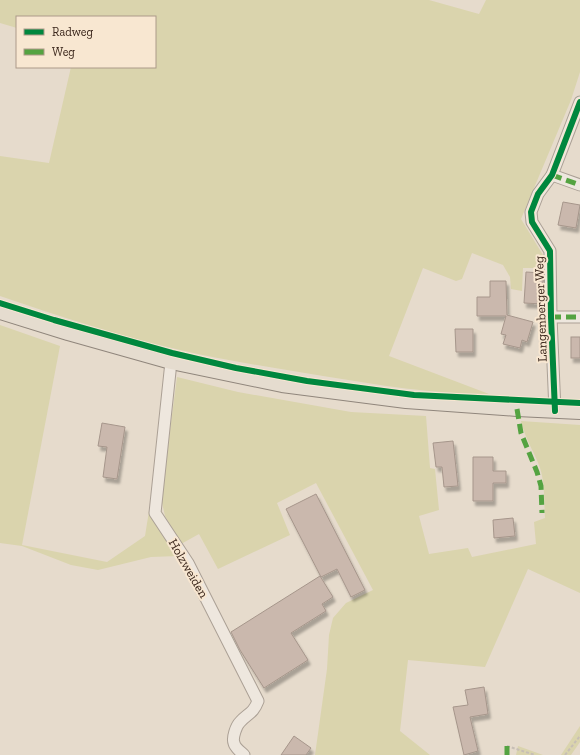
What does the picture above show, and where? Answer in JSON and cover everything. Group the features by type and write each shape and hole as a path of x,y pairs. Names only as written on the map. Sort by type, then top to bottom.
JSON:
{"main road":[{"path":"0,312 171,362 282,385 398,400 580,412"}],"street":[{"name":"Langenberger Weg","path":"555,411 550,251 532,222 531,212 538,194 552,175 580,102"},
{"path":"552,175 580,185"},
{"path":"551,317 580,317"},
{"name":"Holzweiden","path":"171,362 155,513 188,564 258,701 255,709 239,722 235,732 234,742 237,749 244,755"}],"path":[{"path":"565,755 580,736"},
{"path":"507,746 534,755"}],"shaded area":[{"path":"0,0 429,0 479,14 486,0 580,0 580,72 571,100 521,219 543,255 545,268 523,268 522,291 511,289 510,277 503,265 472,253 462,279 456,281 423,268 389,356 489,394 426,391 385,386 215,358 112,332 0,296 0,156 49,163 71,68 156,68 156,16 16,16 16,28 0,23"},
{"path":"0,325 60,346 22,545 107,562 145,536 149,511 178,556 151,557 98,570 71,565 22,546 0,543"},
{"path":"177,377 238,392 351,412 426,416 430,468 435,469 439,510 419,516 429,554 468,548 472,557 536,544 534,522 545,518 543,480 540,468 521,421 580,425 580,593 528,569 485,667 408,660 400,731 430,755 315,755 327,669 329,635 333,618 346,603 373,590 316,483 277,503 290,535 218,569 199,534 181,544 165,516 161,498"},
{"path":"580,726 580,742 571,755 561,755"},
{"path":"518,746 543,755 516,755"}],"building":[{"path":"563,202 580,205 576,228 558,225"},
{"path":"526,272 543,273 543,304 524,303"},
{"path":"490,281 506,281 507,315 533,322 527,342 522,340 520,348 503,344 506,335 501,334 506,316 477,316 477,297 490,297"},
{"path":"455,329 473,329 473,352 456,352"},
{"path":"571,337 580,337 580,358 571,358"},
{"path":"102,423 125,427 117,479 103,477 107,447 98,446"},
{"path":"453,441 458,486 444,487 442,467 436,467 433,443"},
{"path":"473,457 493,457 493,471 506,471 506,483 493,483 493,501 473,501"},
{"path":"316,494 365,590 351,597 337,569 321,577 286,509"},
{"path":"513,518 515,536 494,538 493,520"},
{"path":"320,576 333,597 322,604 326,611 291,633 308,660 264,688 240,650 231,632"},
{"path":"484,687 488,714 470,717 478,751 464,755 453,707 468,705 465,690"},
{"path":"294,736 311,748 306,755 281,755"}],"marked path":[{"path":"552,175 580,185"},
{"path":"551,317 580,317"},
{"path":"517,409 521,433 537,472 541,486 542,513"},
{"path":"507,746 507,755"}],"cycle path":[{"path":"555,411 550,251 532,222 531,212 538,194 552,175 580,102"},
{"path":"0,303 54,320 172,353 236,368 307,381 414,395 580,403"}]}
